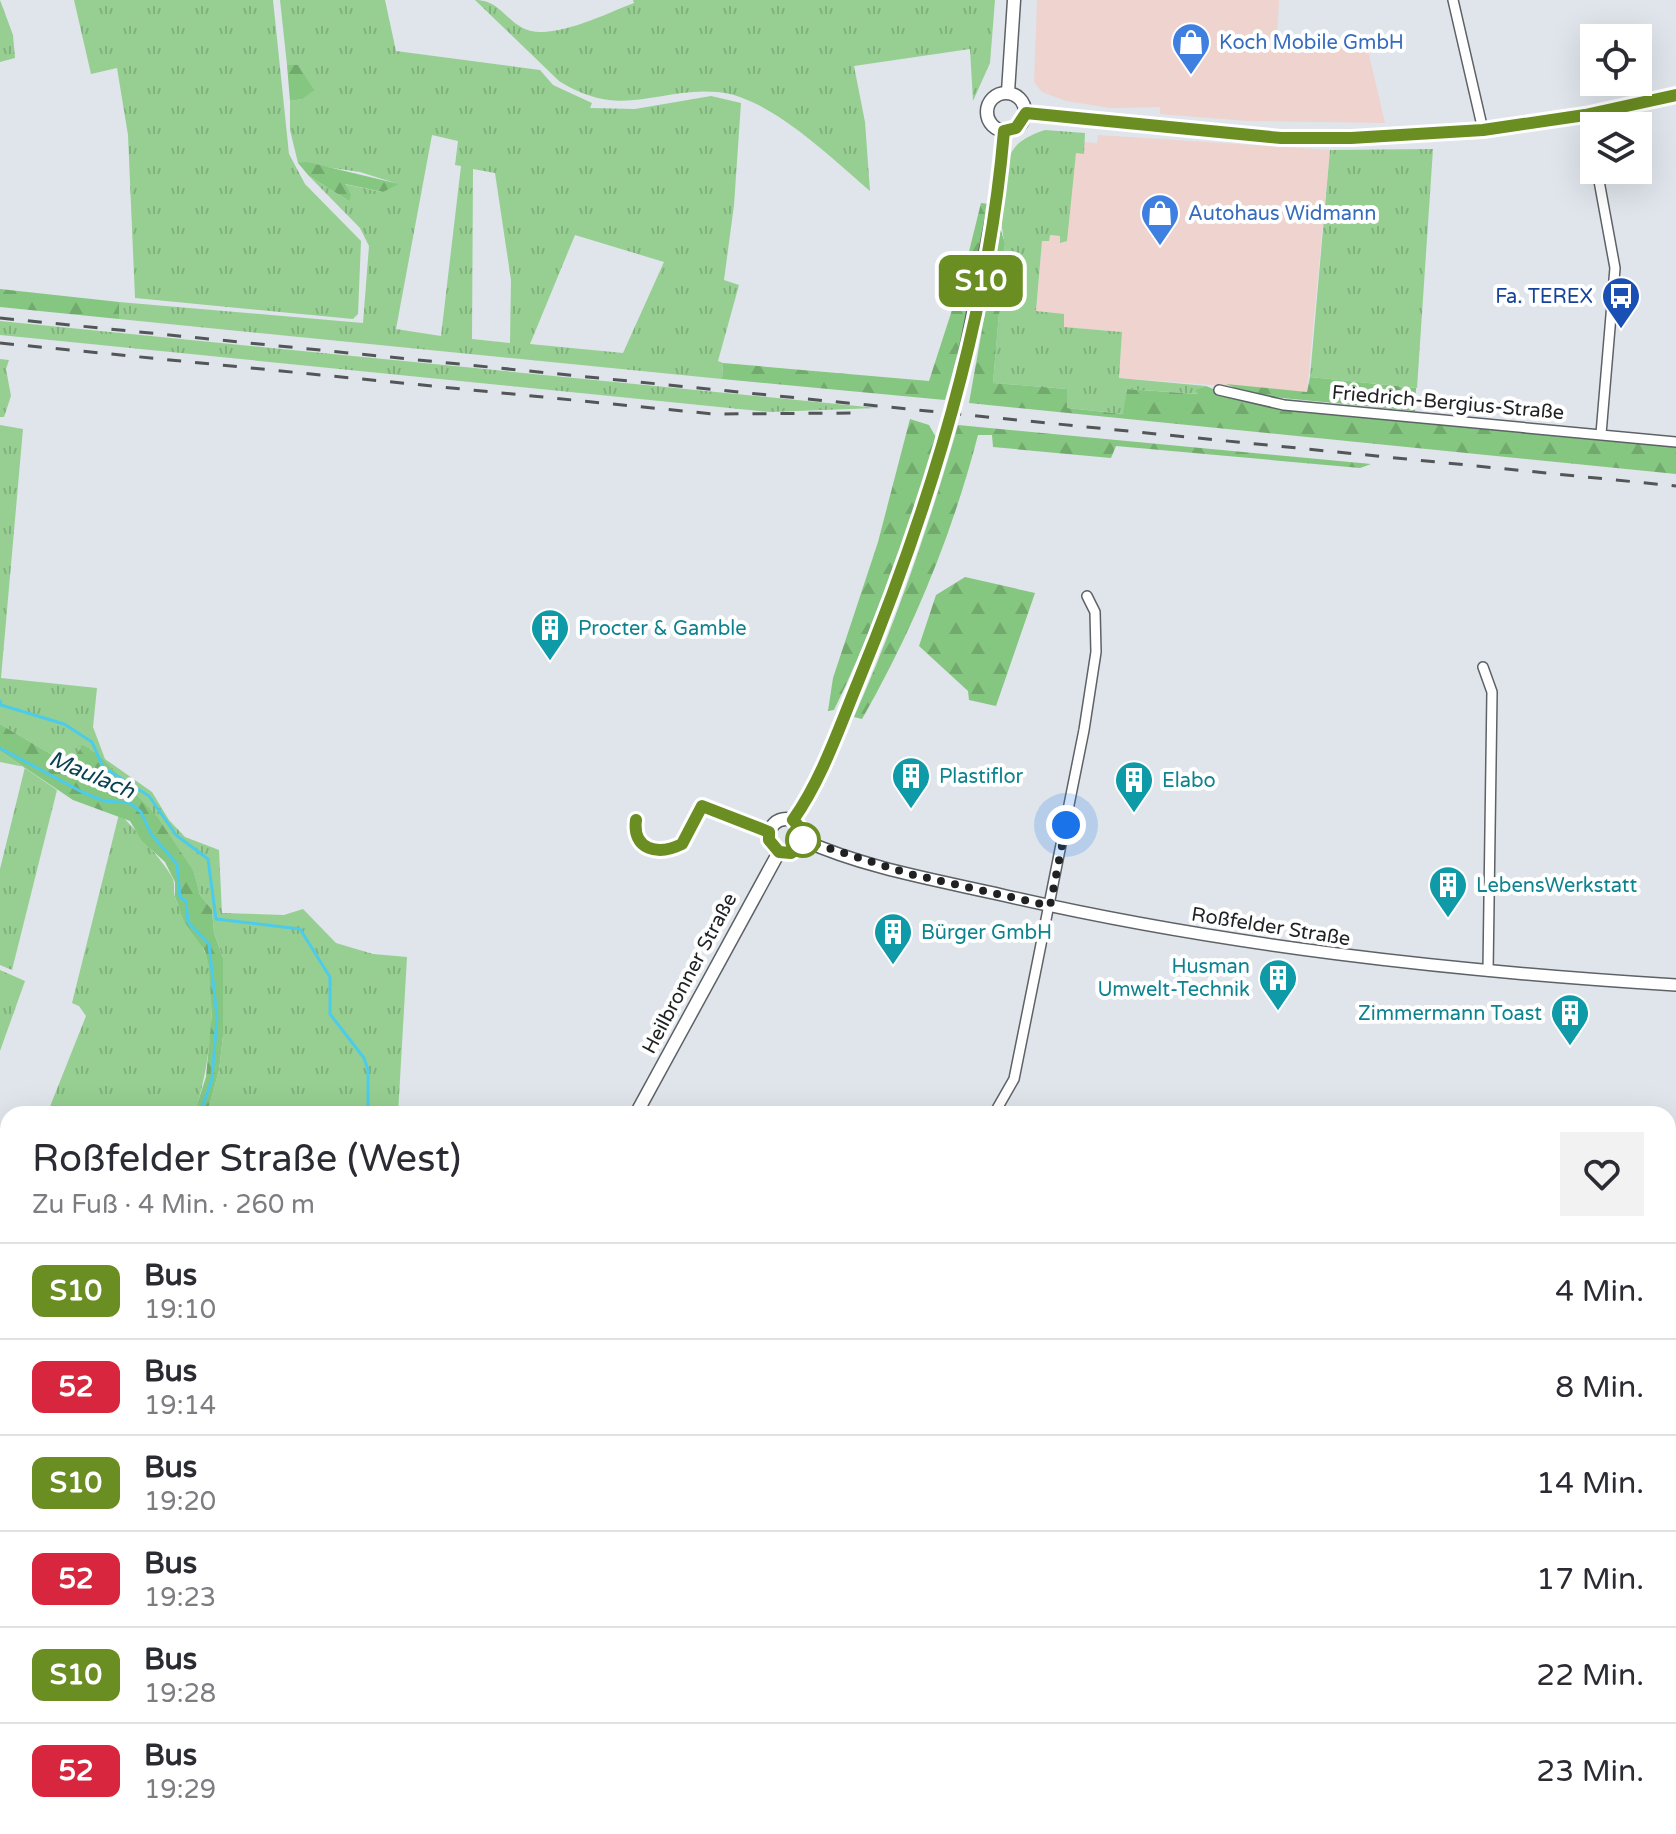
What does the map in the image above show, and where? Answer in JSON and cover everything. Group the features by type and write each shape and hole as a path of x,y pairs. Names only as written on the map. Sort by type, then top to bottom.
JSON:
{"main road":[{"path":"1008,92 1014,0"},
{"path":"1008,92 1019,97 1026,113 1016,128 1004,131 992,124 987,113 996,96 1008,92"},
{"path":"793,820 823,766 880,630 907,558 944,438 959,385 994,208 1004,131"},
{"path":"793,820 800,825 803,840 797,850 779,852 769,840 769,832 776,822 793,820"},
{"name":"Heilbronner Straße","path":"640,1106 779,852"}],"street":[{"path":"1453,0 1483,130"},
{"path":"1599,112 1676,95"},
{"path":"1026,113 1281,138 1413,136 1483,130 1580,116"},
{"path":"1600,184 1615,268 1601,434"},
{"name":"Friedrich-Bergius-Straße","path":"1219,390 1284,405 1676,442"},
{"path":"999,1106 1014,1079 1084,730 1096,652 1095,612 1087,596"},
{"path":"1483,667 1492,692 1488,971"},
{"name":"Roßfelder Straße","path":"803,840 910,874 1050,906 1340,955 1488,971 1676,985"}],"shaded area":[{"path":"1037,0 1279,0 1277,36 1366,42 1385,123 1248,121 1160,114 1160,107 1111,108 1066,101 1042,92 1034,82"},
{"path":"1098,135 1330,150 1307,392 1119,378 1122,332 1063,327 1036,311 1042,241 1050,235 1060,236 1060,243 1076,153 1083,153 1084,142 1097,143"}],"green space":[{"path":"0,0 13,35 15,58 0,62"},
{"path":"74,0 273,0 289,154 305,184 361,241 358,314 353,319 135,298 128,135 117,68 91,74"},
{"path":"280,0 385,0 396,51 540,70 553,85 592,103 590,108 635,109 711,96 741,103 734,205 724,280 739,285 718,361 723,363 722,379 119,319 119,302 363,323 369,246 360,228 309,176 349,201 344,184 382,192 398,184 360,172 298,163 290,130 290,101 302,99 298,65 287,65","holes":["432,135 458,141 455,165 461,166 441,336 396,329","473,169 495,173 511,280 510,343 472,339","575,235 664,262 623,353 530,344"]},
{"path":"475,0 489,3 521,27 546,32 593,19 634,3 633,0 995,0 990,63 973,101 970,49 854,66 865,122 870,191 799,131 758,105 737,96 696,92 621,101 582,93 559,81"},
{"path":"287,65 298,65 314,90 302,99 290,101"},
{"path":"1045,130 1085,133 1084,154 1076,153 1067,241 1060,243 1060,236 1050,235 1049,241 1042,241 1036,311 1064,314 1064,327 1122,332 1119,378 1206,386 1196,390 1200,394 1127,389 1124,414 1067,408 1067,389 993,383 1005,243 1001,209 1005,170 1016,146"},
{"path":"1433,149 1417,388 1310,377 1330,150"},
{"path":"307,162 399,184 383,192 345,184 351,195 349,201 309,176 298,163"},
{"path":"981,203 989,204 970,302 945,400 722,379 723,363 929,381 963,276"},
{"path":"1000,228 1005,243 993,383 1067,389 1067,408 1123,414 1127,389 1198,394 1195,390 1206,386 1230,396 1386,418 1676,447 1676,474 969,403"},
{"path":"0,289 119,302 119,319 0,307"},
{"path":"0,321 877,408 770,412 0,335"},
{"path":"0,359 9,360 6,369 11,396 4,417 0,417"},
{"path":"1310,377 1416,388 1415,411 1252,395 1226,384 1307,392"},
{"path":"910,419 929,425 937,439 878,610 834,710 828,711 833,678 878,542"},
{"path":"0,425 23,429 1,678 97,688 93,727 105,759 152,792 169,820 185,837 219,850 222,913 284,915 303,909 336,943 373,954 407,957 398,1106 209,1106 219,1070 223,1036 223,958 214,933 212,910 200,895 194,872 102,758 59,759 0,724"},
{"path":"958,425 1371,464 1360,468 1116,446 1111,458 993,447 992,435 978,435 956,509 914,616 862,719 854,717 911,573"},
{"path":"965,577 1035,593 996,706 969,700 968,691 919,646 936,595"},
{"path":"0,724 59,759 74,758 83,745 102,758 158,818 194,872 200,895 212,910 214,933 223,958 223,1036 219,1070 209,1106 197,1106 206,1077 212,1013 209,967 205,951 184,921 175,897 175,882 165,862 142,841 130,821 73,800 0,751"},
{"path":"0,751 23,767 0,762"},
{"path":"25,768 57,790 12,970 0,965 0,869"},
{"path":"119,814 170,873 174,881 174,895 204,950 209,966 211,1032 196,1106 50,1106 86,1016 79,1006 72,1003"},
{"path":"0,970 25,981 0,1051"}],"waterway":[{"path":"0,701 1,705 64,724 92,742 103,767 149,796 176,835 208,859 216,919 300,929 330,977 330,1014 364,1058 368,1070 368,1106"},
{"name":"Maulach","path":"0,748 82,792 104,801 130,803 141,812 151,834 177,864 180,897 186,901 188,922 209,944 217,1017 212,1079 203,1106"}],"railway":[{"path":"0,318 1676,486"},
{"path":"0,343 713,414 856,413"}],"bus line":[{"name":"S10","path":"636,820 635,837 641,845 654,850 672,849 682,844 702,806 769,832 772,847 779,852 791,853 801,846 803,831 793,820 823,766 880,630 907,558 944,438 977,304 997,194 1004,131 1021,125 1026,113 1281,138 1351,138 1483,130 1585,115 1676,95"}],"place":[{"name":"Koch Mobile GmbH","path":"1191,76"},
{"name":"Autohaus Widmann","path":"1160,247"},
{"name":"Fa. TEREX","path":"1621,330"},
{"name":"Procter & Gamble","path":"550,662"},
{"name":"Plastiflor","path":"911,810"},
{"name":"Elabo","path":"1134,814"},
{"name":"LebensWerkstatt","path":"1448,919"},
{"name":"Bürger GmbH","path":"893,966"},
{"name":"Husman Umwelt-Technik","path":"1278,1012"},
{"name":"Zimmermann Toast","path":"1570,1047"}],"route":[{"path":"803,840 910,874 1050,906 1066,825"}]}
